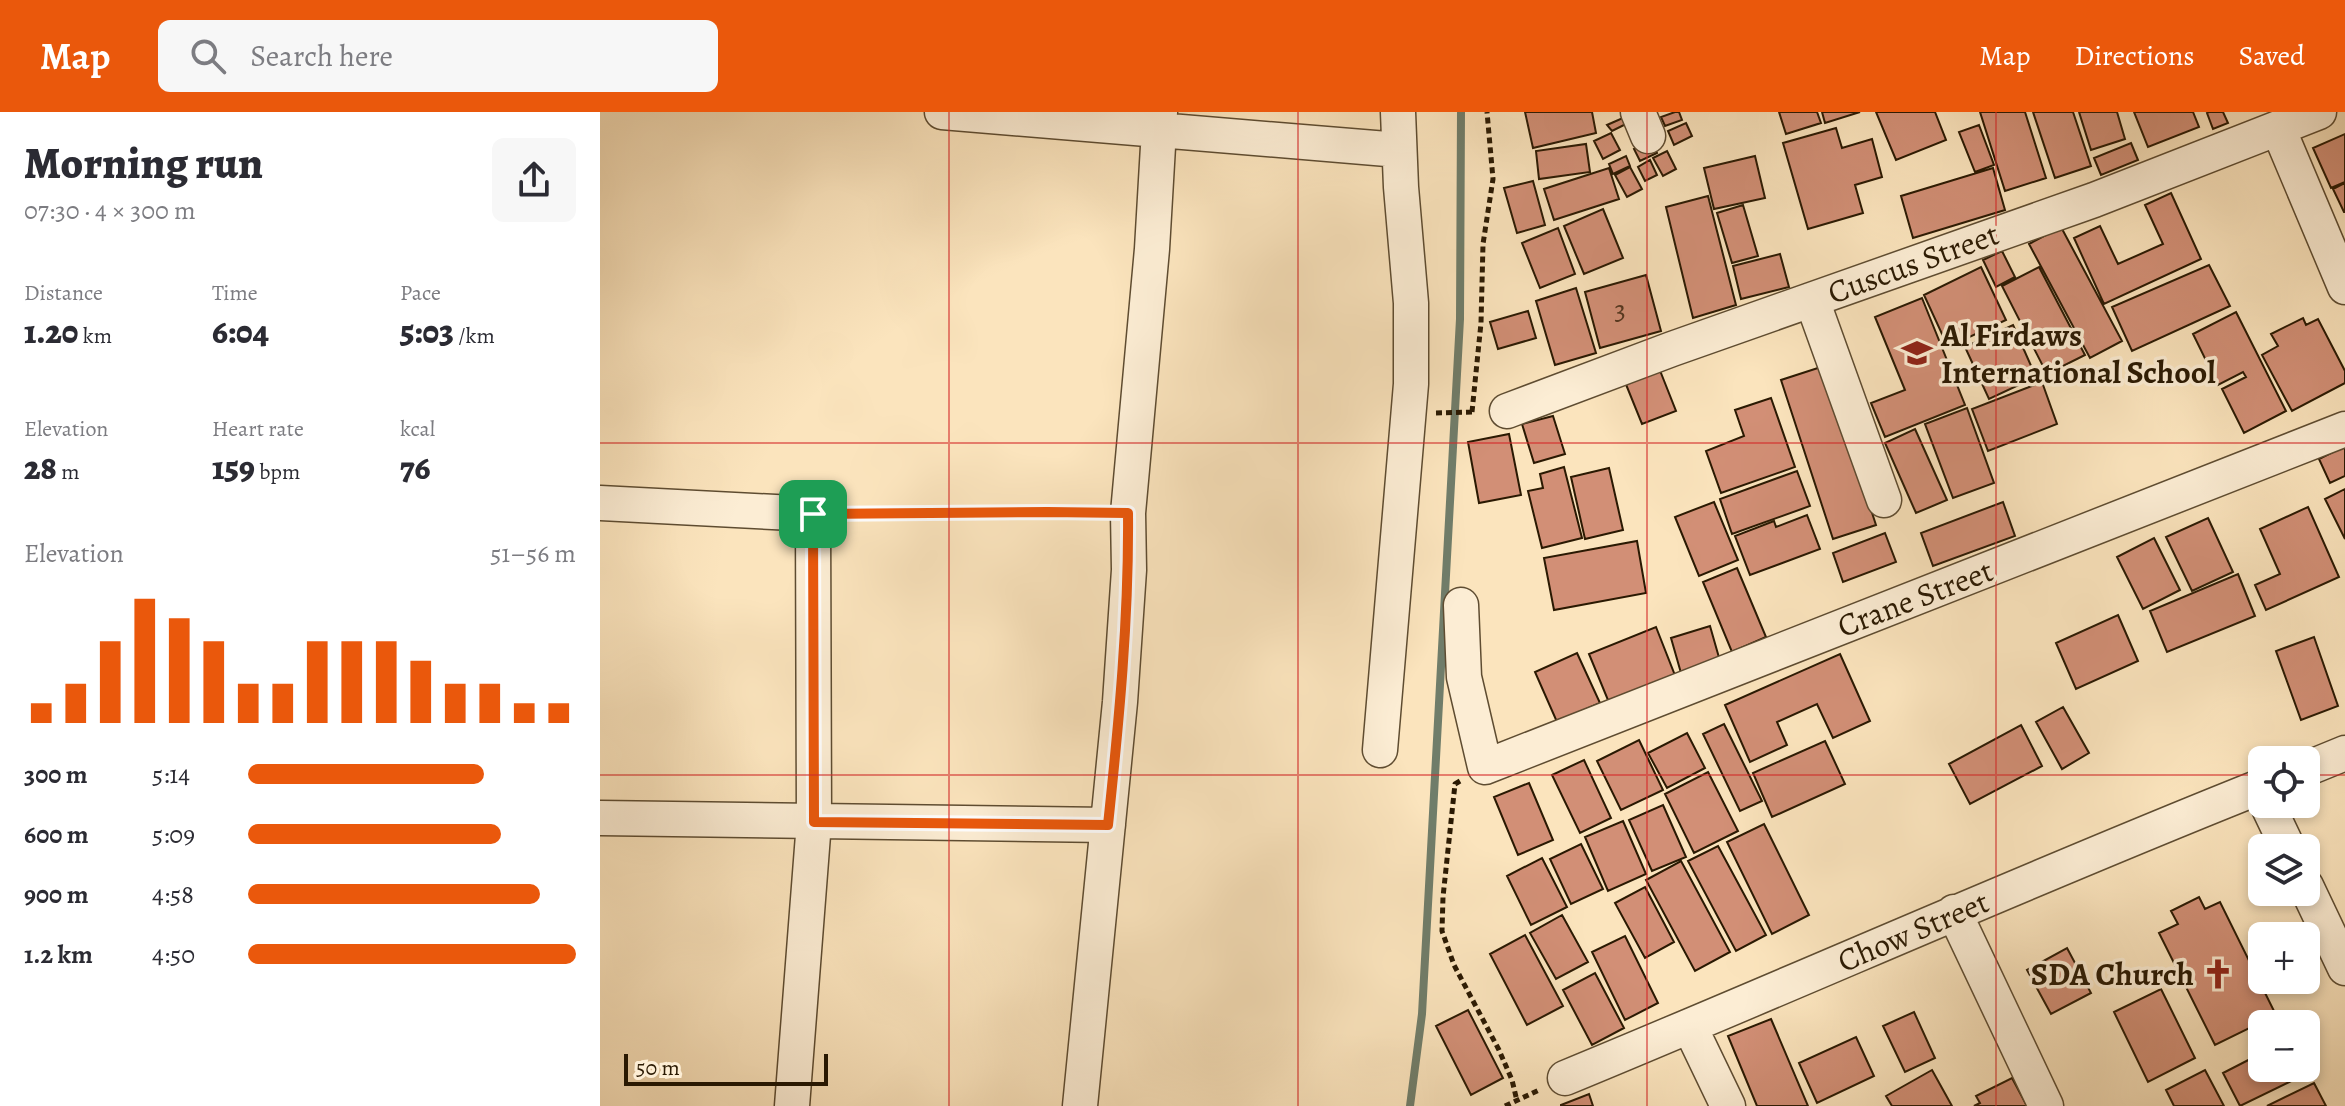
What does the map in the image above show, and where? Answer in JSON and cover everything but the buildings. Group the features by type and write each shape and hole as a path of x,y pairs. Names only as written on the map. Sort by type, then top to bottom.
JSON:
{"street":[{"path":"942,112 1160,121 1399,150"},
{"path":"1380,750 1411,384 1411,303 1398,112"},
{"name":"Cuscus Street","path":"1507,411 2094,200 2319,112"},
{"path":"1080,1106 1121,688 1129,570 1128,513 1160,121"},
{"path":"2278,128 2345,287"},
{"path":"1812,300 1884,500"},
{"name":"Crane Street","path":"1485,767 2345,429"},
{"path":"600,503 813,514 814,822 792,1106"},
{"path":"1461,605 1464,677 1485,767"},
{"path":"2320,763 2345,753"},
{"name":"Chow Street","path":"1565,1078 1954,912 2248,798"},
{"path":"600,818 1108,825"},
{"path":"2316,906 2345,968"},
{"path":"1954,912 2046,1106"},
{"path":"1690,1027 1728,1106"}],"path":[{"path":"1435,413 1472,412 1481,323 1483,244 1493,179 1487,112"},
{"path":"813,514 1128,513"},
{"path":"1485,767 1455,784 1442,931 1454,965 1499,1050 1517,1101"},
{"path":"1505,1106 1565,1078"}],"waterway":[{"path":"1410,1106 1422,1014 1460,319 1461,112"}],"place":[{"name":"Al Firdaws International School","path":"1917,353"},
{"name":"SDA Church","path":"2218,974"}],"route":[{"path":"1128,513 1129,570 1108,825 814,822 813,514 1128,513"}]}
